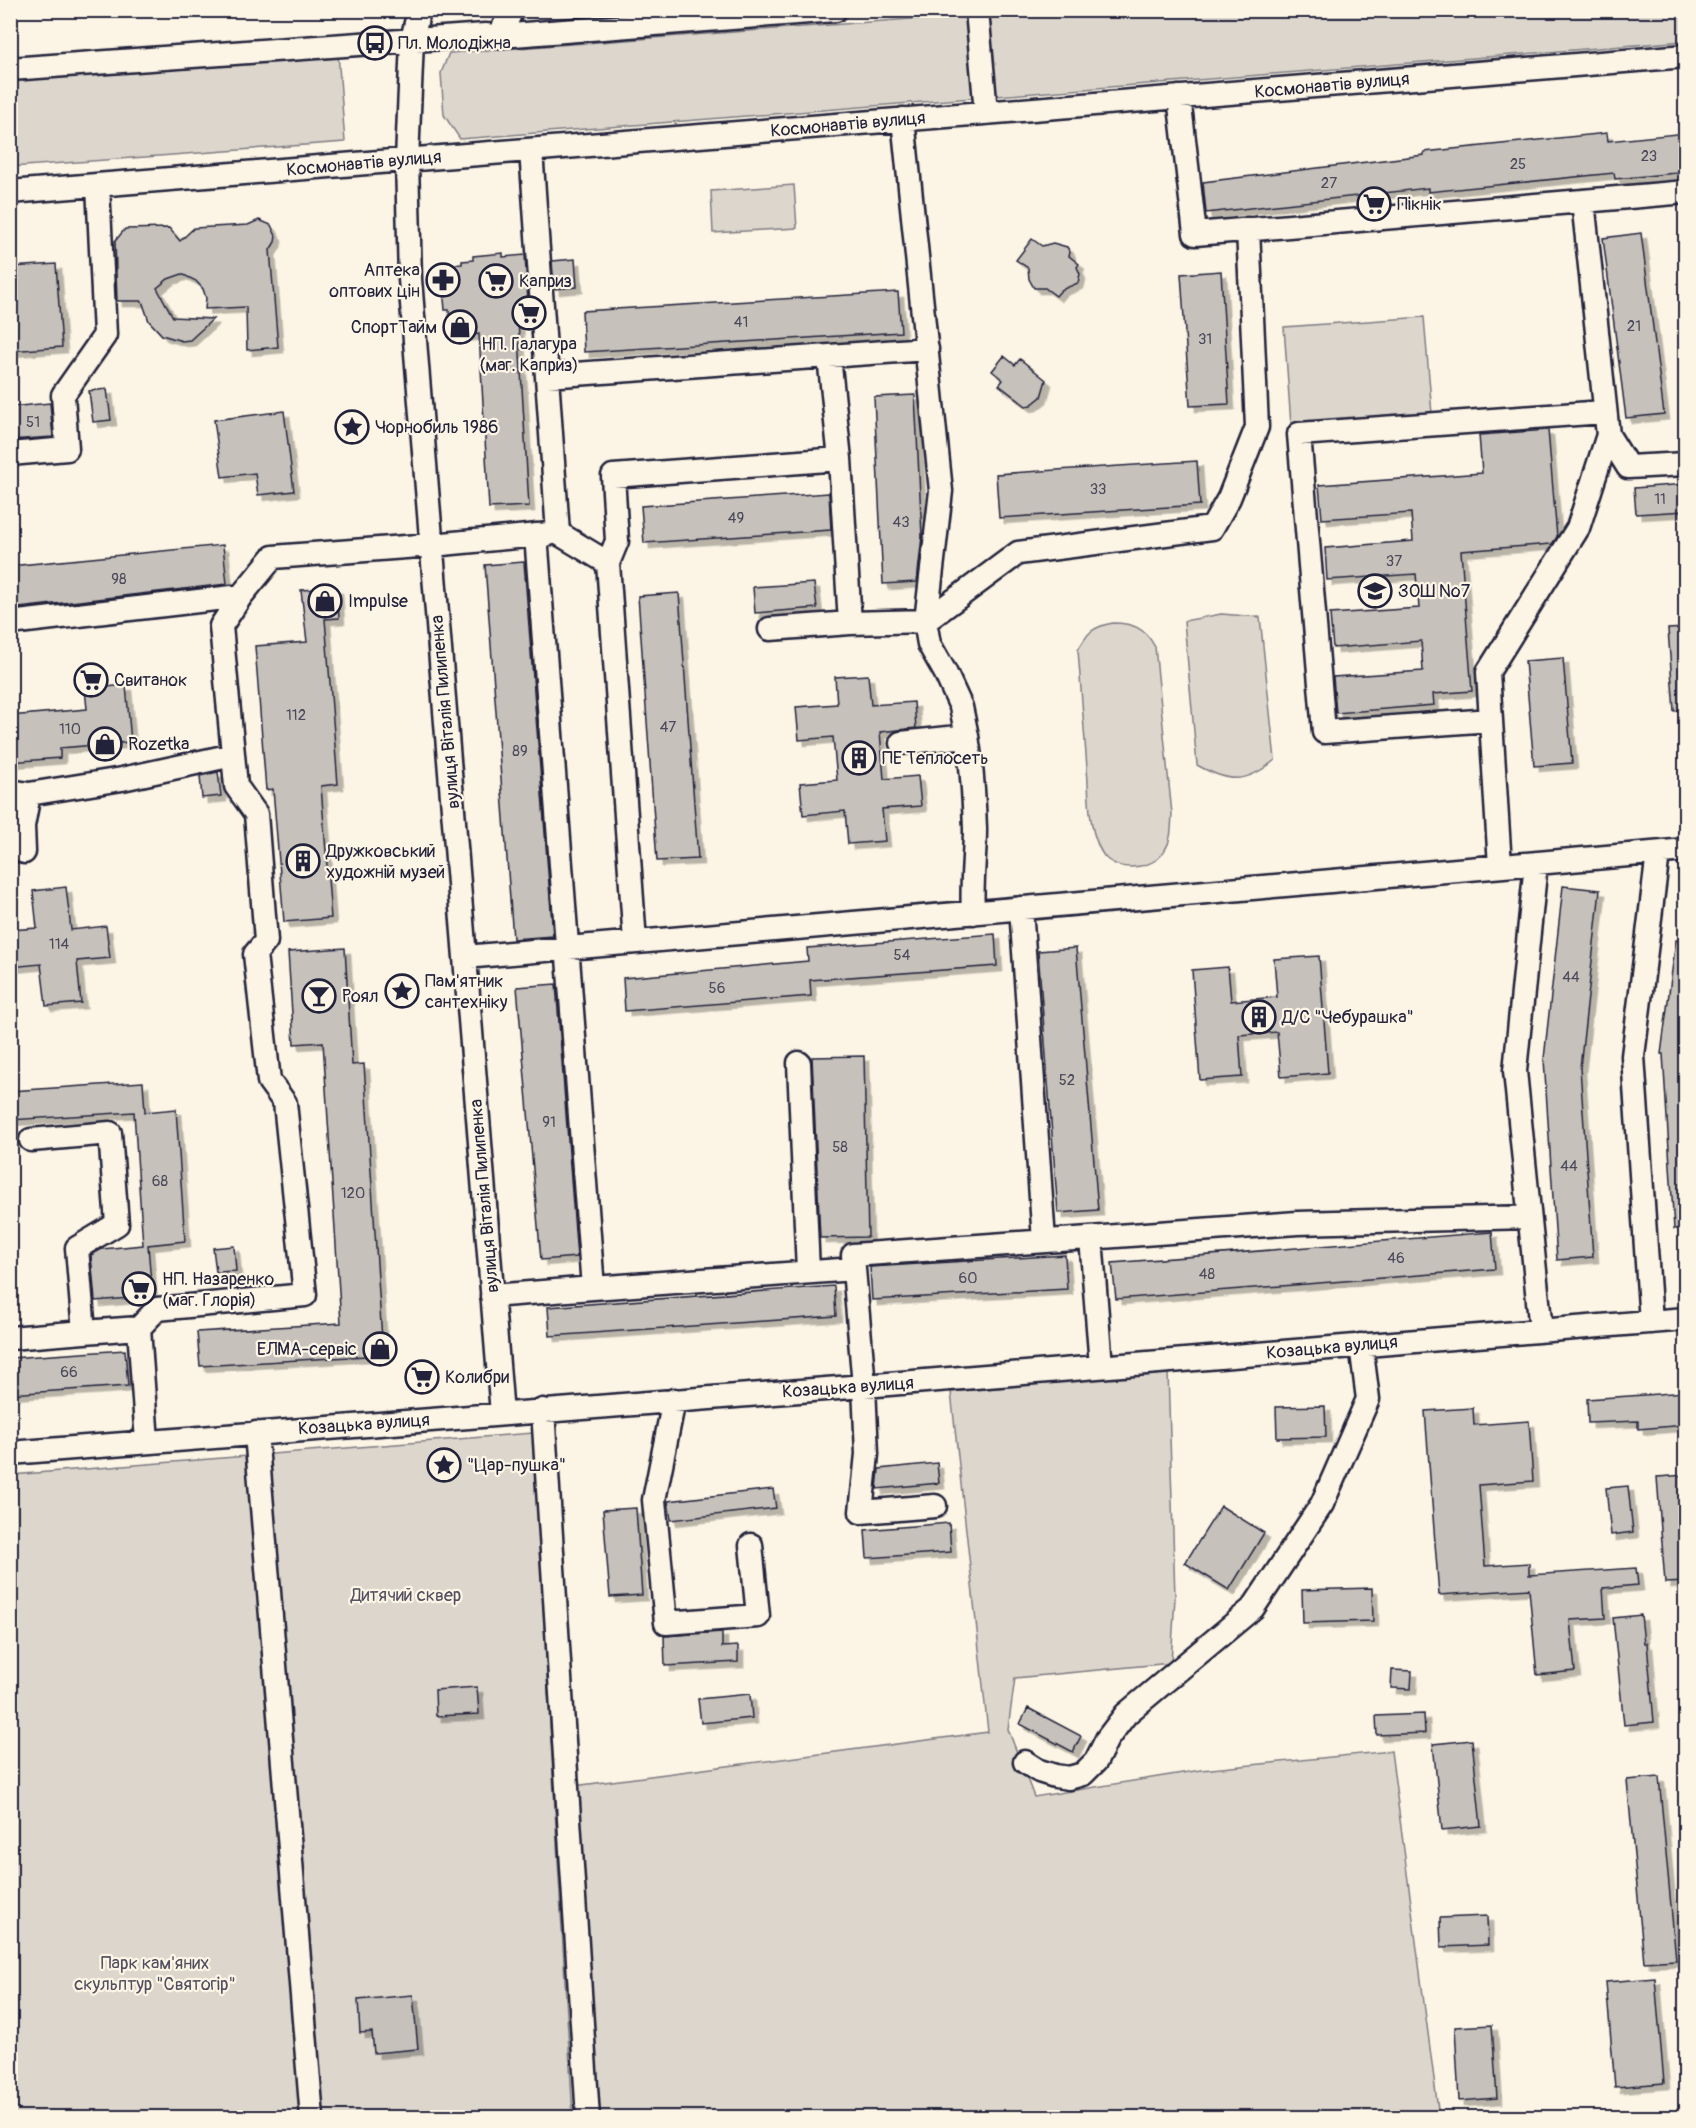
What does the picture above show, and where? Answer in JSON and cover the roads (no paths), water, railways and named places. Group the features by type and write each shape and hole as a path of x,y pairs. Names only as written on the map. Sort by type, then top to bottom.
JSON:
{"street":[{"name":"вулиця Віталія Пилипенка","path":"419,10 412,40 406,160 410,279 502,1414"},
{"path":"499,36 512,10"},
{"path":"10,69 484,35 499,36 679,16 835,10"},
{"path":"977,10 986,113"},
{"name":"Космонавтів вулиця","path":"10,192 1686,56"},
{"path":"1179,97 1195,234 1686,192"},
{"path":"903,120 941,490 925,621 928,644 945,672 961,707 968,736 973,775 975,831 971,883 973,913"},
{"path":"531,150 558,533"},
{"path":"10,454 67,448 63,395 105,335 98,185"},
{"path":"1583,201 1608,435 1628,467 1686,464"},
{"path":"770,629 850,622 925,621 1018,553 1212,528 1229,498 1257,427 1248,230"},
{"path":"547,376 927,349"},
{"path":"829,357 840,459 850,622"},
{"path":"1491,720 1324,732 1299,434 1604,412"},
{"path":"1500,866 1488,672 1578,528 1608,435"},
{"path":"635,942 608,563 617,541 613,476 840,459"},
{"path":"10,1338 139,1329 157,1309 305,1295 285,1103 269,1081 256,965 255,954 266,941 256,814 236,786 221,626 241,596 273,557 558,533 608,563"},
{"path":"536,535 593,1288"},
{"path":"10,623 241,596"},
{"path":"901,743 968,736"},
{"path":"24,852 20,792 122,779 233,755"},
{"path":"465,957 1686,850"},
{"path":"1651,1322 1633,1056 1658,853"},
{"path":"1536,863 1515,1071 1540,1330"},
{"path":"1021,908 1044,1241"},
{"path":"799,1063 808,1272"},
{"path":"31,1140 110,1133 117,1224 77,1248 84,1332"},
{"path":"935,1506 861,1512 867,1454 853,1255 1297,1223 1529,1217"},
{"path":"1091,1238 1101,1366"},
{"path":"492,1296 854,1269"},
{"name":"Козацька вулиця","path":"10,1453 1686,1319"},
{"path":"139,1329 147,1442"},
{"path":"1025,1762 1039,1771 1055,1776 1069,1778 1083,1774 1096,1761 1107,1738 1126,1714 1253,1608 1322,1504 1368,1399 1361,1345"},
{"path":"674,1400 654,1500 666,1623 758,1616 751,1545"},
{"path":"543,1410 588,2118"},
{"path":"256,1433 312,2118"}],"place":[{"name":"Пл. Молодіжна","path":"375,43"},
{"name":"Пікнік","path":"1374,204"},
{"name":"Аптека оптових цін","path":"443,280"},
{"name":"Каприз","path":"496,281"},
{"name":"НП. Галагура (маг. Каприз)","path":"529,313"},
{"name":"СпортТайм","path":"460,327"},
{"name":"Чорнобиль 1986","path":"352,427"},
{"name":"ЗОШ №7","path":"1375,591"},
{"name":"Impulse","path":"325,601"},
{"name":"Свитанок","path":"91,680"},
{"name":"Rozetka","path":"105,744"},
{"name":"ПЕ Теплосеть","path":"859,758"},
{"name":"Дружковський художній музей","path":"303,861"},
{"name":"Пам'ятник сантехніку","path":"402,991"},
{"name":"Роял","path":"319,996"},
{"name":"Д/С \"Чебурашка\"","path":"1259,1017"},
{"name":"НП. Назаренко (маг. Глорія)","path":"139,1289"},
{"name":"ЕЛМА-сервіс","path":"380,1349"},
{"name":"Колибри","path":"422,1377"},
{"name":"\"Цар-пушка\"","path":"444,1465"}],"park label":[{"name":"Дитячий сквер","path":"406,1595"},
{"name":"Парк кам'яних скульптур \"Святогір\"","path":"155,1973"}]}
